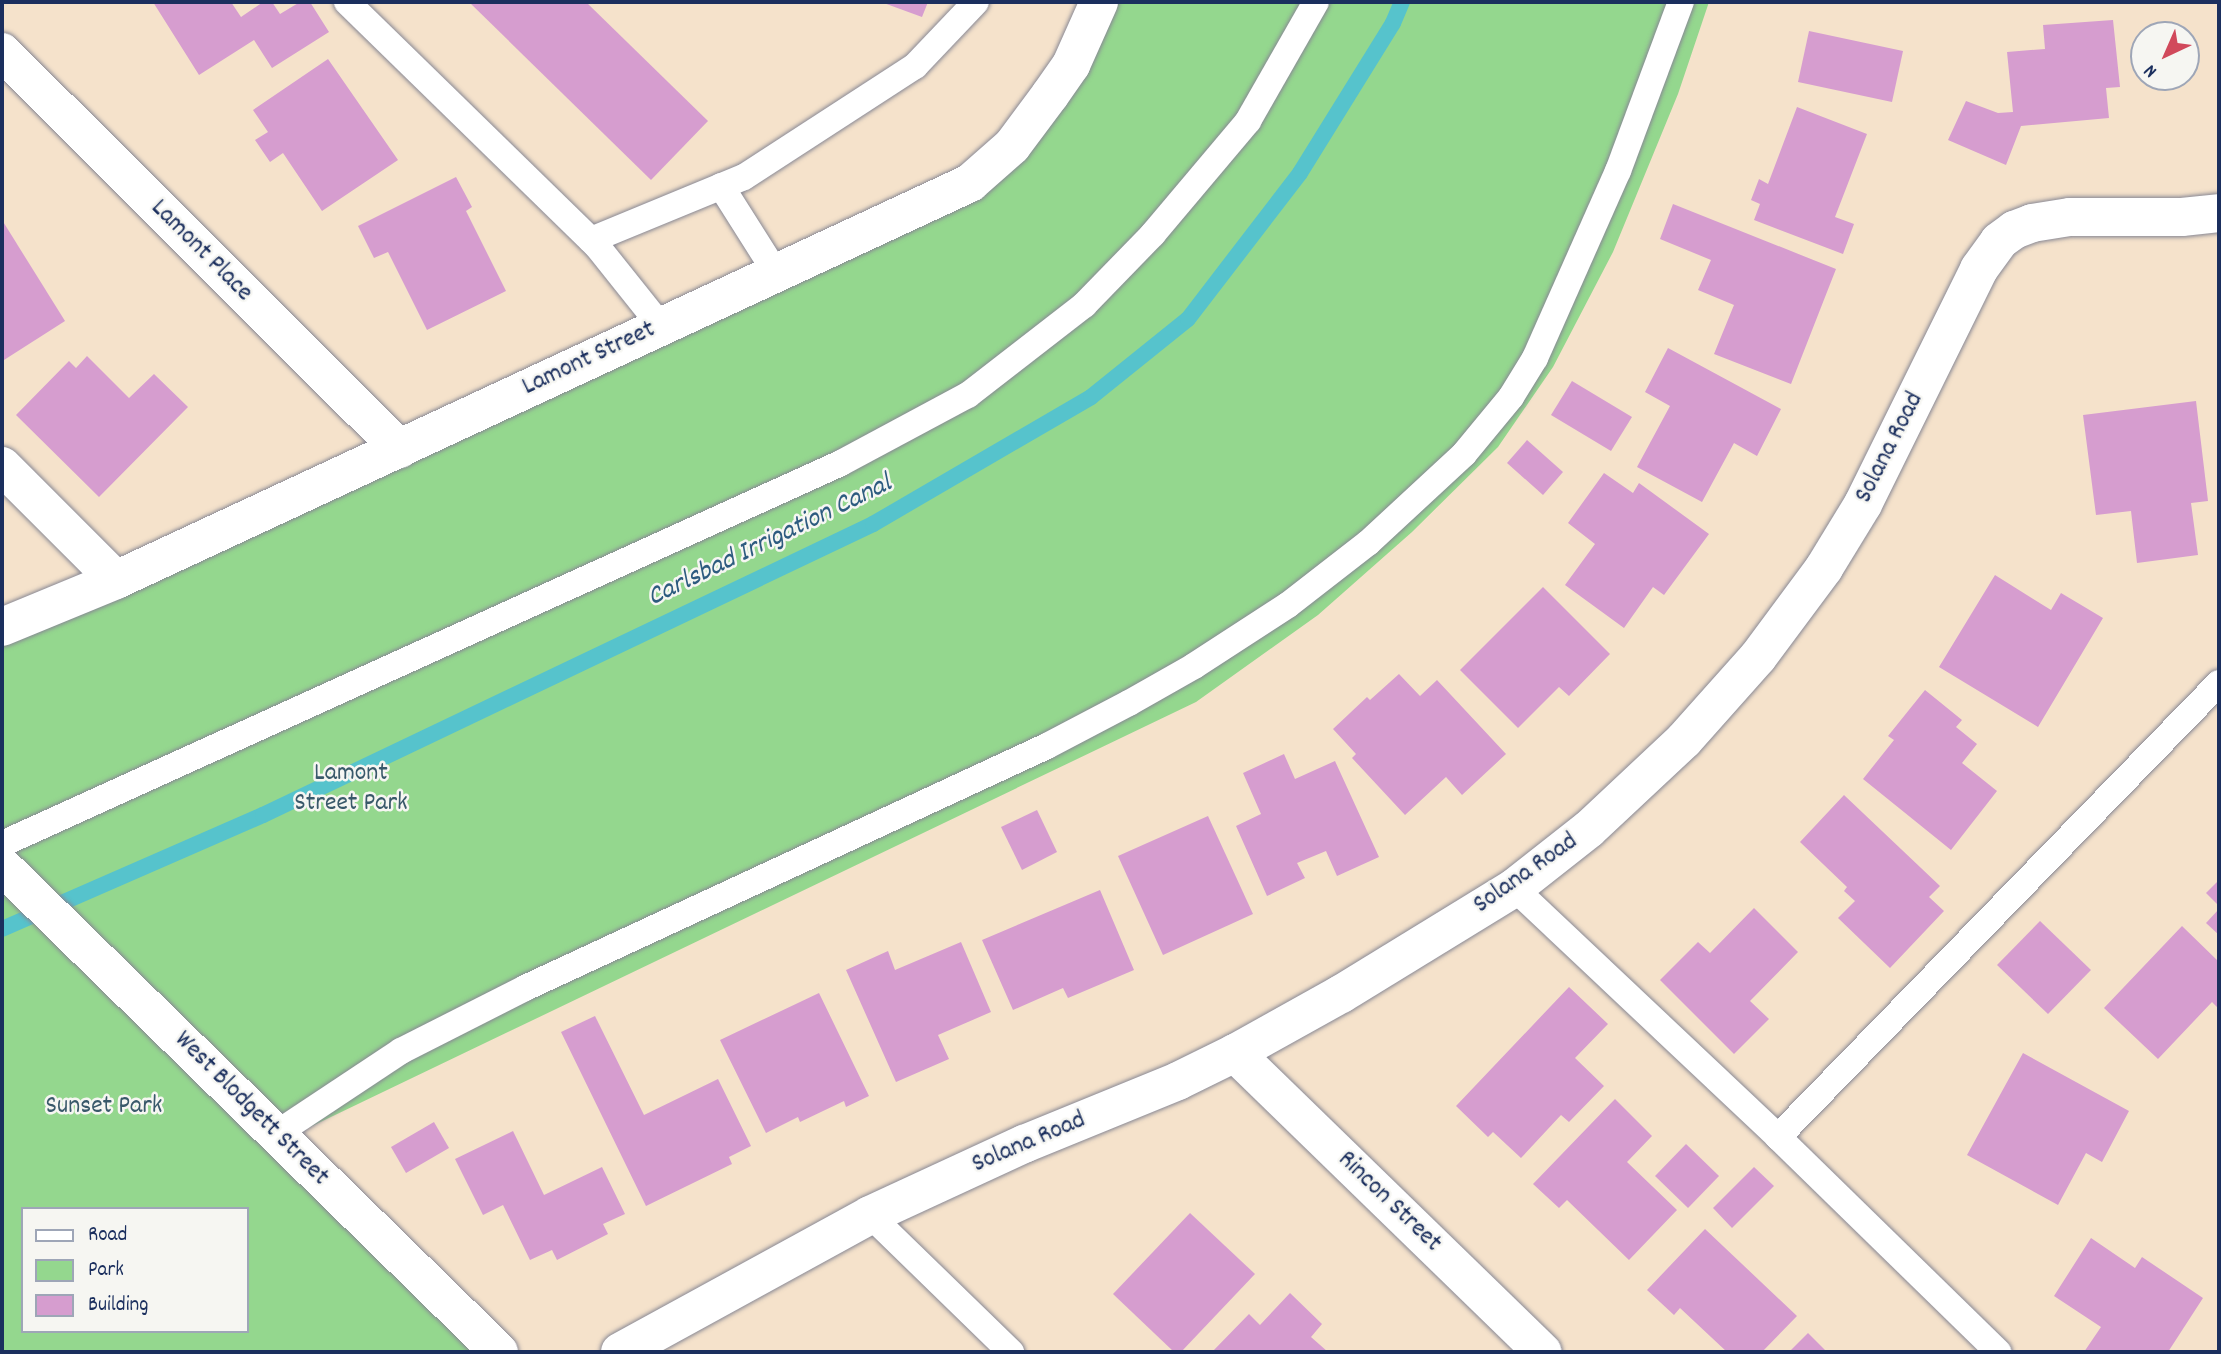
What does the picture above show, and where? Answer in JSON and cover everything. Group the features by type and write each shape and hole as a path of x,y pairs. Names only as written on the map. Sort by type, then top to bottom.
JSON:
{"street":[{"name":"Lamont Street","path":"2,627 116,580 970,183 1012,146 1050,95 1071,65 1099,2"},
{"name":"Lamont Place","path":"2,52 400,449"},
{"name":"Solana Road","path":"620,1352 870,1215 1024,1143 1178,1081 1235,1053 1341,994 1514,888 1589,829 1675,749 1758,657 1824,568 1863,504 1979,269 1999,240 2032,223 2070,217 2182,217 2219,212"},
{"path":"2,466 116,580"},
{"name":"West Blodgett Street","path":"5,862 107,968 499,1352"},
{"name":"Rincon Street","path":"1235,1053 1544,1352"}],"lane":[{"path":"347,2 591,240 660,325"},
{"path":"591,240 744,177 915,66 976,2"},
{"path":"5,862 841,463 968,395 1084,305 1153,234 1248,121 1316,2"},
{"path":"276,1134 401,1051 525,988 1047,746 1129,703 1288,605 1368,543 1464,454 1511,397 1535,358 1618,171 1681,2"},
{"path":"721,186 776,273"},
{"path":"1778,1137 2219,683"},
{"path":"1514,888 1778,1137 1998,1352"},
{"path":"870,1215 1011,1352"}],"green space":[{"name":"Lamont Street Park","path":"1099,2 1709,2 1678,94 1613,252 1553,367 1498,447 1412,532 1318,615 1196,702 283,1140 499,1352 2,1352 2,627 970,183"}],"building":[{"path":"153,2 231,2 241,17 263,2 272,2 280,14 300,2 310,2 329,32 272,68 254,40 199,75"},
{"path":"469,2 586,2 708,121 651,180"},
{"path":"881,2 928,2 922,17"},
{"path":"2113,20 2120,87 2106,88 2109,118 2021,126 2006,165 1948,140 1966,101 1998,113 2013,112 2007,52 2045,49 2043,25"},
{"path":"1809,31 1903,51 1892,102 1798,82"},
{"path":"328,59 398,160 322,211 283,153 270,162 255,140 268,132 253,110"},
{"path":"1797,107 1867,134 1835,217 1854,224 1843,254 1754,220 1760,204 1751,200 1759,179 1768,184"},
{"path":"456,177 472,207 466,211 506,291 427,330 388,252 374,258 358,226"},
{"path":"1673,204 1836,269 1791,384 1714,354 1734,305 1698,290 1711,260 1660,239"},
{"path":"2,220 65,321 4,360 2,356"},
{"path":"1668,348 1781,409 1757,456 1734,443 1702,502 1637,467 1670,406 1645,392"},
{"path":"87,356 129,398 154,374 188,407 99,497 16,415 69,361 76,368"},
{"path":"1572,381 1632,417 1611,451 1551,415"},
{"path":"2196,401 2208,501 2191,503 2198,555 2137,563 2131,511 2096,515 2083,415"},
{"path":"1527,440 1563,472 1543,495 1507,463"},
{"path":"1604,473 1633,493 1639,483 1709,534 1664,595 1653,587 1624,628 1565,585 1595,544 1568,523"},
{"path":"1995,575 2051,610 2061,593 2103,618 2038,727 1939,667"},
{"path":"1543,587 1610,654 1569,696 1559,687 1518,728 1460,670"},
{"path":"1399,674 1420,696 1437,680 1506,754 1462,795 1446,777 1405,815 1352,758 1356,754 1333,729 1367,697 1370,700"},
{"path":"1925,690 1962,720 1956,727 1977,744 1962,763 1997,791 1951,850 1863,779 1894,740 1888,736"},
{"path":"1284,754 1295,779 1335,761 1379,857 1337,876 1326,851 1297,863 1305,878 1267,896 1236,826 1261,814 1243,773"},
{"path":"1844,795 1940,886 1929,897 1944,911 1890,968 1838,918 1855,901 1844,891 1847,887 1800,842"},
{"path":"1037,810 1057,852 1022,870 1001,827"},
{"path":"1208,816 1253,914 1163,955 1118,856"},
{"path":"2219,880 2219,906 2206,893"},
{"path":"1100,890 1134,970 1068,998 1063,988 1013,1010 982,940"},
{"path":"1754,908 1798,952 1750,1001 1769,1019 1734,1054 1660,980 1698,942 1710,953"},
{"path":"2219,909 2219,935 2206,923"},
{"path":"2040,921 2091,970 2048,1014 1997,965"},
{"path":"2182,926 2219,962 2219,1009 2212,1002 2158,1059 2104,1008"},
{"path":"961,942 991,1012 938,1035 949,1059 896,1082 846,970 888,951 895,970"},
{"path":"1569,987 1608,1024 1575,1058 1604,1086 1569,1122 1561,1115 1521,1158 1493,1132 1488,1137 1456,1106"},
{"path":"819,993 869,1096 846,1107 844,1101 800,1122 798,1117 766,1133 720,1040"},
{"path":"595,1016 644,1115 718,1079 751,1146 729,1157 732,1164 646,1206 561,1032"},
{"path":"2023,1053 2129,1111 2102,1162 2086,1153 2058,1205 1967,1155"},
{"path":"1615,1099 1652,1136 1627,1162 1677,1210 1629,1260 1567,1200 1559,1208 1533,1184"},
{"path":"434,1122 449,1148 406,1173 391,1147"},
{"path":"513,1131 544,1195 602,1167 625,1214 603,1224 608,1234 557,1260 552,1250 530,1260 503,1205 483,1215 455,1159"},
{"path":"1686,1144 1719,1176 1688,1208 1655,1176"},
{"path":"1754,1167 1774,1186 1732,1228 1713,1208"},
{"path":"1190,1213 1255,1274 1181,1352 1174,1352 1113,1294"},
{"path":"1705,1229 1797,1316 1762,1352 1727,1352 1680,1308 1674,1315 1647,1290"},
{"path":"2091,1238 2135,1268 2142,1257 2203,1298 2168,1352 2084,1352 2101,1327 2054,1296"},
{"path":"1290,1293 1322,1324 1311,1337 1328,1352 1212,1352 1249,1314 1260,1325"},
{"path":"1808,1333 1827,1352 1789,1352"}],"waterway":[{"name":"Carlsbad Irrigation Canal","path":"2,929 263,815 873,524 1091,397 1188,319 1300,173 1393,23 1402,2"}],"park label":[{"name":"Sunset Park","path":"104,1107"}]}
